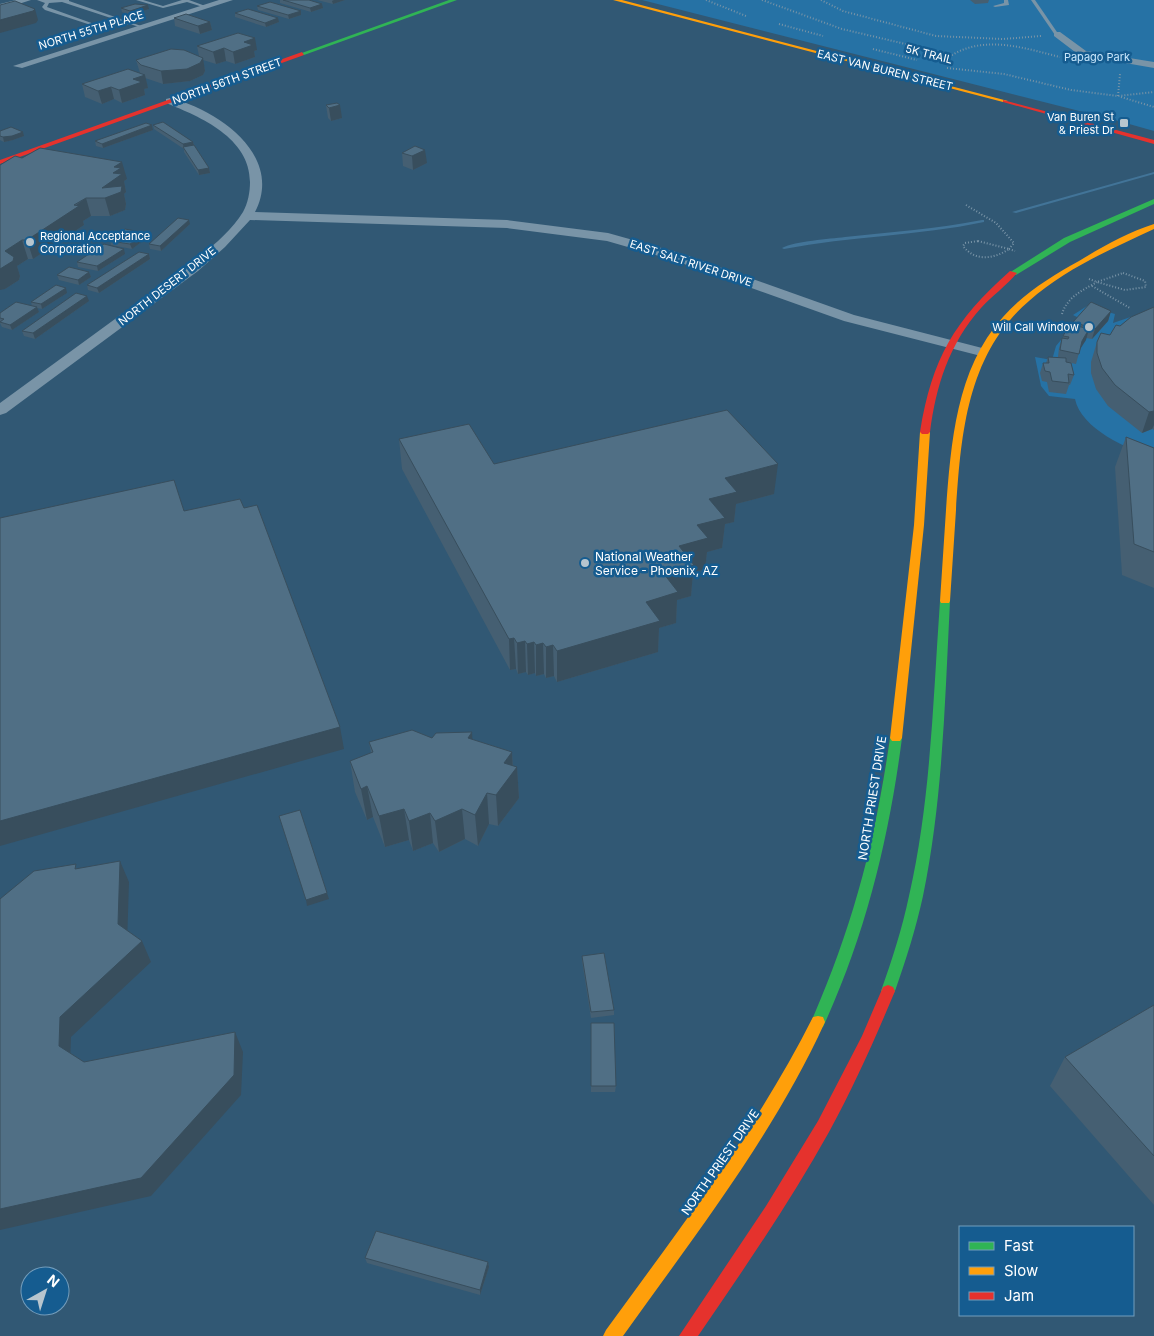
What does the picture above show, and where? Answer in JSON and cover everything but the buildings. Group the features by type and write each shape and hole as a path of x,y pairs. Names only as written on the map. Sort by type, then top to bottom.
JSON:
{"main road":[{"name":"NORTH 56TH STREET","path":"0,162 454,0"},
{"name":"EAST VAN BUREN STREET","path":"616,0 1040,110 1154,142"},
{"name":"NORTH PRIEST DRIVE","path":"612,1336 719,1189 774,1108 820,1022 860,921 874,871 887,809 912,584 928,408 936,376 949,344 981,301 1005,278 1062,241 1154,200"},
{"path":"688,1336 816,1142 841,1097 864,1049 883,1002 914,907 922,871 930,810 957,430 967,385 981,352 1019,305 1044,284 1085,258 1154,226"}],"street":[{"path":"0,7 26,0"},
{"name":"NORTH 55TH PLACE","path":"18,66 228,0"},
{"path":"1057,34 1083,53 1120,61 1154,65"},
{"name":"NORTH DESERT DRIVE","path":"0,410 192,270 222,243 246,216 254,198 257,184 255,167 250,156 226,129 210,118 170,101"},
{"name":"EAST SALT RIVER DRIVE","path":"246,216 525,225 608,237 658,250 850,318 981,352"}],"lane":[{"path":"39,0 48,2 66,0 142,27"},
{"path":"138,0 163,6 185,1 206,7"},
{"path":"996,6 1006,4 1006,0"},
{"path":"1033,0 1057,34"},
{"path":"48,2 44,7 47,9 97,26 130,23"}],"path":[{"path":"706,0 754,19"},
{"path":"762,0 781,10 826,21 842,29 952,55 962,46 975,44 1007,46 1061,57"},
{"path":"821,0 843,11 936,36 1003,39 1057,34"},
{"path":"777,24 829,38"},
{"name":"5K TRAIL","path":"868,48 921,61"},
{"name":"5K TRAIL","path":"939,66 1016,76 1071,90 1118,96 1154,92"},
{"path":"1120,69 1118,96 1154,107"},
{"path":"966,205 1002,229 1014,243 1002,254 991,257 976,256 969,253 963,246 965,243 975,240 991,242"},
{"path":"1062,314 1065,304 1112,274 1122,272 1136,275 1145,281 1146,286 1139,290 1118,290"},
{"path":"1092,286 1130,308"}],"green space":[{"name":"Papago Park","path":"642,0 1154,0 1154,131 1115,120"},
{"path":"1087,306 1115,314 1113,323 1154,309 1154,458 1119,443 1096,428 1086,420 1079,410 1075,399 1049,396 1041,386 1035,357 1052,360 1056,346 1079,318 1073,315"}],"waterway":[{"path":"1014,212 1154,173"},
{"path":"784,248 809,243 957,226 982,221"}],"traffic: fast":[{"path":"302,54 454,0"},
{"path":"1013,273 1067,240 1154,201"},
{"path":"888,991 904,944 925,848 936,749 945,601"},
{"path":"818,1022 847,951 869,883 885,813 896,738"}],"traffic: slow":[{"path":"616,0 1005,101"},
{"path":"945,601 957,440 968,388 977,364 989,341 1005,319 1026,299 1056,277 1120,242 1154,226"},
{"path":"896,738 919,525 925,432"},
{"path":"612,1336 749,1144 774,1105 818,1022"}],"traffic: jam":[{"path":"0,162 302,54"},
{"path":"1005,101 1154,142"},
{"path":"925,432 934,383 951,343 977,307 1013,273"},
{"path":"688,1336 772,1212 824,1127 869,1037 888,991"}],"place":[{"name":"Van Buren St & Priest Dr","path":"1124,123"},
{"name":"Regional Acceptance Corporation","path":"30,242"},
{"name":"Will Call Window","path":"1089,327"},
{"name":"National Weather Service - Phoenix, AZ","path":"585,563"}]}
